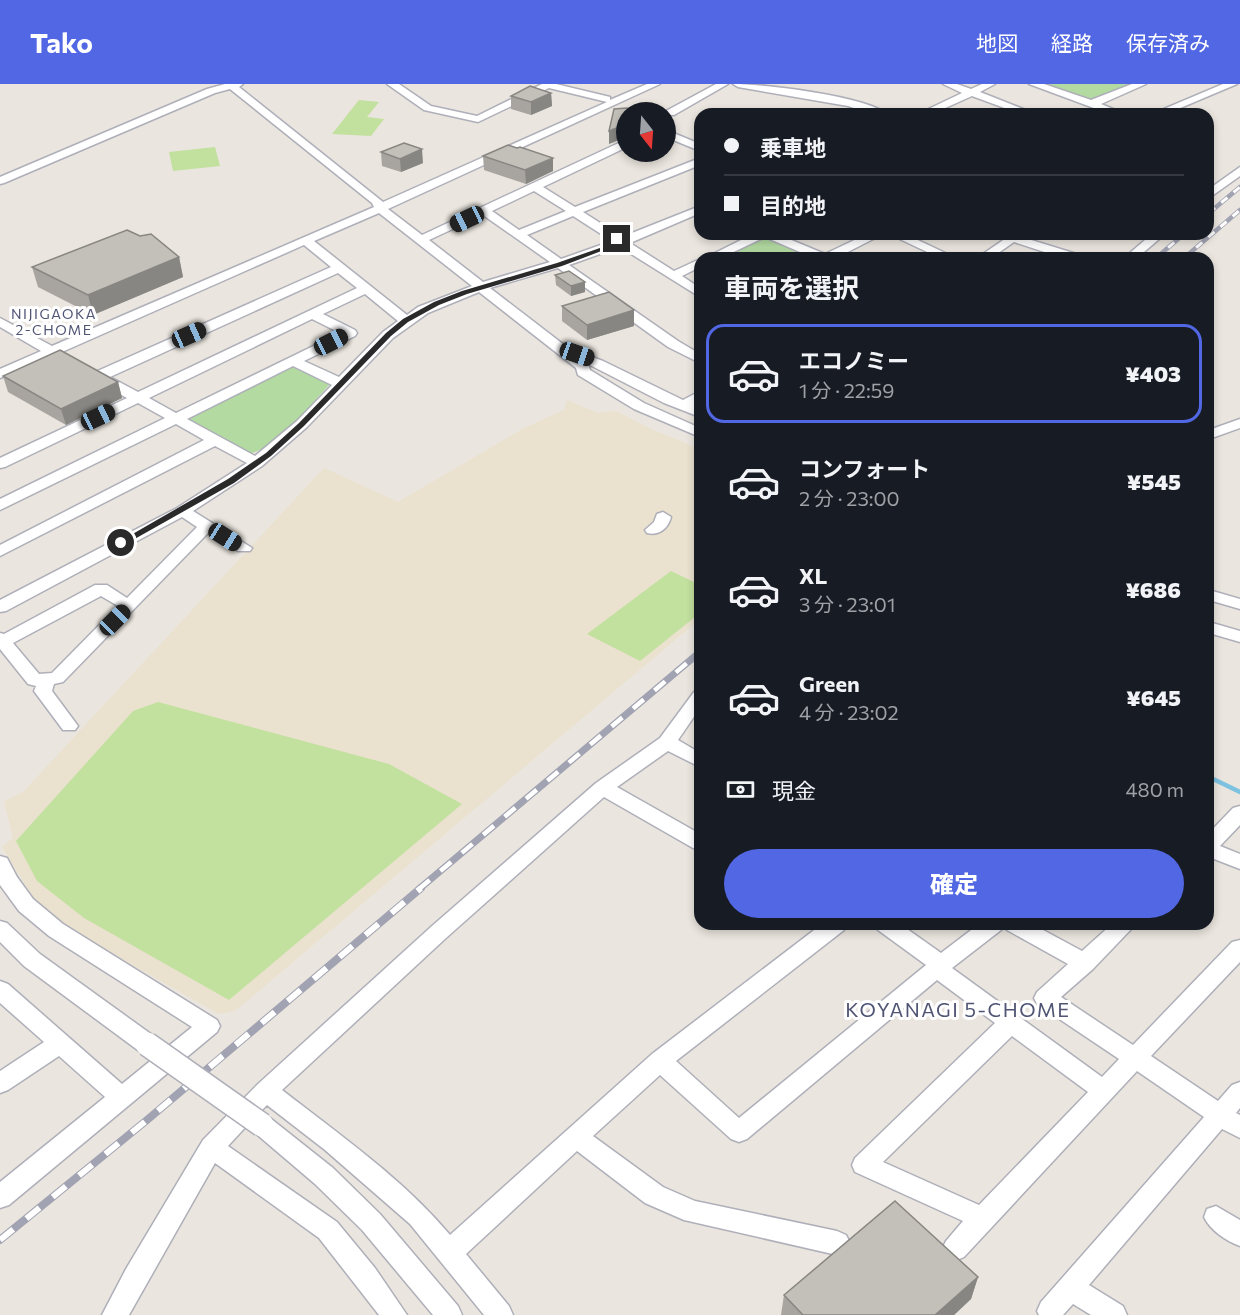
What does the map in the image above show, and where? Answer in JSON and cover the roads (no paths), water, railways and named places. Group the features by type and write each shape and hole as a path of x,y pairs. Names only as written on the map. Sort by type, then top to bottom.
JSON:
{"street":[{"path":"392,84 428,108 478,119 548,85 605,103 616,110"},
{"path":"605,103 639,84"},
{"path":"0,374 47,349 605,103 655,84"},
{"path":"676,110 723,84"},
{"path":"738,84 850,103 865,108"},
{"path":"948,84 1015,108"},
{"path":"937,108 990,84"},
{"path":"1035,84 1103,108"},
{"path":"1091,104 1141,84"},
{"path":"0,181 228,85 375,205 558,348 583,367 592,368 602,386 639,406 694,430"},
{"path":"1171,108 1226,85 1240,92"},
{"path":"676,137 694,145"},
{"path":"687,142 694,139"},
{"path":"420,240 616,148"},
{"path":"517,235 694,163"},
{"path":"1214,191 1240,170"},
{"path":"1214,180 1224,184"},
{"path":"536,187 694,289"},
{"path":"0,364 47,349 305,240 375,205"},
{"path":"484,211 673,344 694,356"},
{"path":"0,607 182,511 257,463 302,424 388,335 406,321 437,303 480,287 559,265 622,242 694,212"},
{"path":"305,240 406,321"},
{"path":"724,252 752,240"},
{"path":"780,240 810,252"},
{"path":"838,252 864,240"},
{"path":"908,240 935,252"},
{"path":"992,252 1009,240"},
{"path":"1018,240 1057,252"},
{"path":"1137,252 1152,240"},
{"path":"674,275 694,266"},
{"path":"257,463 94,375 339,268"},
{"path":"0,464 365,289"},
{"path":"0,505 350,333 312,314"},
{"path":"0,322 70,361"},
{"path":"558,348 570,374 694,421"},
{"path":"558,348 596,360 642,388 694,410"},
{"path":"293,361 342,384"},
{"path":"583,367 583,372 639,419 694,442"},
{"path":"684,406 694,399"},
{"path":"1214,433 1240,423"},
{"path":"0,551 216,440"},
{"path":"182,511 243,548"},
{"path":"129,606 101,589 1,640 34,680 57,678 129,606 207,526"},
{"path":"1214,596 1240,604"},
{"path":"1214,608 1240,616"},
{"path":"1214,617 1240,625"},
{"path":"1214,629 1240,637"},
{"path":"46,679 43,691 69,726"},
{"path":"673,735 694,704"},
{"path":"115,1315 211,1147 266,1091 386,979 603,788 673,735 694,726"},
{"path":"673,735 694,755"},
{"path":"603,788 694,840"},
{"path":"1214,842 1240,813"},
{"path":"1214,849 1240,862"},
{"path":"0,863 8,881 26,905 56,930 209,1026 0,1197"},
{"path":"0,928 32,960 262,1125 324,1176 371,1222 449,1315"},
{"path":"450,1252 660,1061 829,930"},
{"path":"893,930 1010,1023 1104,1091"},
{"path":"660,1061 739,1132 939,966 986,930"},
{"path":"1025,930 1085,963"},
{"path":"1120,930 1045,998 1230,1121"},
{"path":"955,1249 1240,948"},
{"path":"0,990 121,1097"},
{"path":"982,1218 864,1165 1010,1023"},
{"path":"0,1083 60,1043"},
{"path":"266,1091 333,1143 419,1216 500,1315"},
{"path":"1050,1311 1230,1121 1240,1092"},
{"path":"576,1137 654,1195 693,1212 837,1243"},
{"path":"211,1147 328,1230 366,1276 393,1315"},
{"path":"1216,1217 1240,1235"},
{"path":"1070,1288 1114,1315"}],"waterway":[{"path":"1214,779 1240,792"}],"railway":[{"path":"1214,209 1240,187"},
{"path":"1214,232 1240,210"},
{"path":"1163,252 1177,240"},
{"path":"1191,252 1205,240"},
{"path":"419,889 694,657"},
{"path":"0,1240 147,1120 421,888"}],"district":[{"name":"NIJIGAOKA 2-CHOME","path":"54,322"},
{"name":"KOYANAGI 5-CHOME","path":"958,1009"}]}
